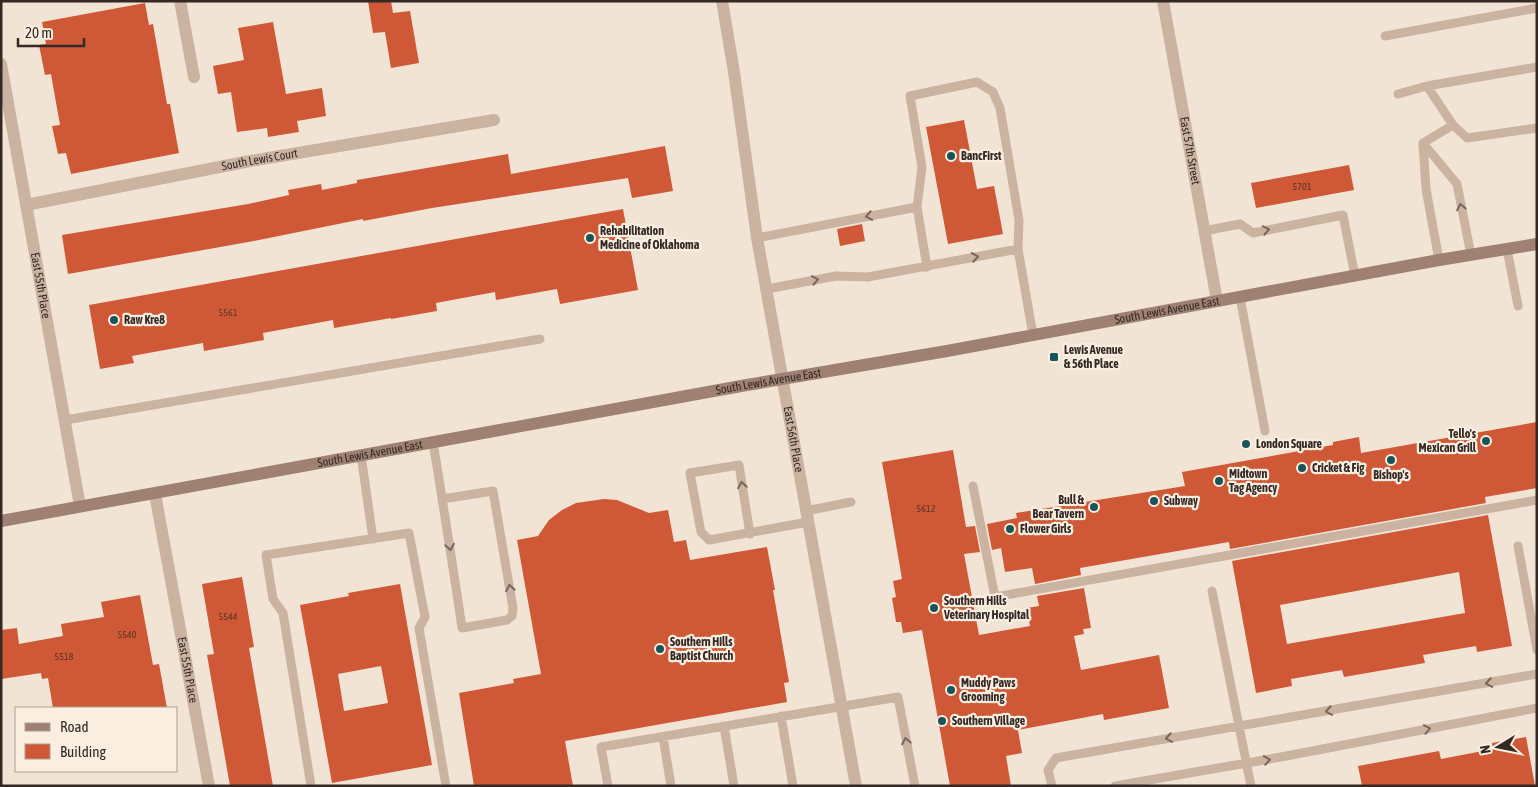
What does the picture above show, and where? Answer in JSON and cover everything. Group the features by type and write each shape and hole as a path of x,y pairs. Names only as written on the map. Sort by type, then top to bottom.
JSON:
{"main road":[{"name":"South Lewis Avenue East","path":"1,521 782,378 1033,335 1537,244"}],"street":[{"path":"180,1 194,77"},
{"name":"East 56th Place","path":"722,1 757,238 856,786"},
{"name":"East 57th Street","path":"1163,1 1217,301"},
{"name":"East 55th Place","path":"1,64 80,506"},
{"name":"South Lewis Court","path":"26,206 250,161 494,120"},
{"name":"East 55th Place","path":"155,494 209,786"}],"lane":[{"path":"1385,36 1537,8"},
{"path":"1398,94 1427,86 1537,67"},
{"path":"927,267 917,207 922,167 910,96 977,82 993,92 1000,108 1019,220 1018,249 1033,335"},
{"path":"1427,86 1453,125 1468,138 1537,128"},
{"path":"1423,143 1453,125"},
{"path":"1423,143 1457,184 1471,255"},
{"path":"1423,143 1426,188 1440,260"},
{"path":"757,238 917,207"},
{"path":"1204,231 1240,224 1253,233 1343,215 1355,276"},
{"path":"767,289 836,276 868,277 1018,249"},
{"path":"1508,249 1518,306"},
{"path":"1240,297 1265,431"},
{"path":"65,420 540,339"},
{"path":"433,442 462,628 507,620 512,616 513,608 493,491 442,499"},
{"path":"361,455 374,539"},
{"path":"750,534 739,465 690,473 701,532 709,540 750,534 850,502"},
{"path":"973,486 995,597 1537,500"},
{"path":"311,786 283,613 273,600 266,555 409,533 425,617 419,628 446,786"},
{"path":"1518,546 1537,650"},
{"path":"1212,591 1251,786"},
{"path":"1052,786 1048,770 1056,758 1537,674"},
{"path":"608,786 601,747 898,697 915,786"},
{"path":"1116,786 1537,708"},
{"path":"781,716 793,786"},
{"path":"724,726 734,786"},
{"path":"662,736 671,786"}],"building":[{"path":"368,1 391,1 393,13 410,11 419,63 391,68 385,32 373,33"},
{"path":"145,3 149,25 153,24 167,104 170,104 179,153 71,174 66,153 58,154 52,126 60,125 51,74 45,75 39,45 46,44 42,22"},
{"path":"273,22 286,94 322,88 326,116 297,121 299,132 268,137 267,128 237,132 231,92 218,94 213,66 244,60 238,28"},
{"name":"BancFirst","path":"964,120 977,189 994,186 1003,234 948,244 926,127"},
{"path":"665,146 673,191 632,198 628,178 432,208 363,221 363,219 254,241 68,274 62,235 248,204 289,195 288,190 321,184 322,190 357,183 357,180 508,154 511,174"},
{"path":"1349,165 1354,190 1256,208 1251,183"},
{"path":"623,209 638,290 560,304 557,289 496,300 495,292 436,303 437,311 334,328 333,320 263,333 264,340 204,351 203,343 132,356 134,363 100,369 89,305"},
{"path":"862,224 865,241 840,246 837,229"},
{"path":"1537,422 1537,488 1485,497 1486,503 1230,549 1229,542 1080,568 1081,575 1035,584 1032,568 1005,572 1001,548 992,550 987,524 1017,518 1016,513 1185,486 1182,472 1333,445 1333,442 1359,437 1361,453"},
{"path":"953,450 966,527 975,526 980,552 964,554 979,635 1030,626 1027,608 1039,606 1037,596 1084,588 1091,628 1083,629 1084,634 1074,636 1081,670 1159,655 1169,708 1104,720 1103,714 1018,730 1022,753 1006,756 1011,786 950,786 922,630 903,633 901,622 896,622 892,598 896,597 893,581 902,579 882,462"},
{"name":"Southern Hills Baptist Church","path":"604,499 617,500 649,513 668,510 674,542 686,540 690,560 767,547 789,682 784,683 787,702 565,741 573,786 474,786 459,693 514,683 513,679 541,674 517,540 538,536 549,520 562,510 576,503"},
{"path":"1488,515 1512,646 1477,652 1476,646 1423,655 1425,663 1344,677 1342,670 1291,679 1292,686 1256,693 1232,561","holes":["1459,572 1465,613 1287,644 1280,605"]},
{"path":"242,577 254,647 249,648 273,786 230,786 207,655 214,654 202,584"},
{"path":"400,584 432,765 332,783 300,605 349,596 348,593","holes":["381,666 388,703 344,711 338,674"]},
{"path":"140,595 153,665 159,664 167,707 53,707 48,678 42,679 41,673 1,679 1,630 17,628 19,644 63,636 61,624 104,617 101,602"},
{"path":"1526,737 1535,786 1362,786 1358,766 1439,751 1441,759 1493,749 1492,743"}],"place":[{"name":"BancFirst","path":"951,156"},
{"name":"Rehabilitation Medicine of Oklahoma","path":"590,238"},
{"name":"Raw Kre8","path":"114,320"},
{"name":"Lewis Avenue & 56th Place","path":"1054,357"},
{"name":"Tello's Mexican Grill","path":"1486,441"},
{"name":"London Square","path":"1246,444"},
{"name":"Bishop's","path":"1391,460"},
{"name":"Cricket & Fig","path":"1302,468"},
{"name":"Midtown Tag Agency","path":"1219,481"},
{"name":"Subway","path":"1154,501"},
{"name":"Bull & Bear Tavern","path":"1094,507"},
{"name":"Flower Girls","path":"1010,529"},
{"name":"Southern Hills Veterinary Hospital","path":"934,608"},
{"name":"Southern Hills Baptist Church","path":"660,649"},
{"name":"Muddy Paws Grooming","path":"951,690"},
{"name":"Southern Village","path":"942,721"}]}
